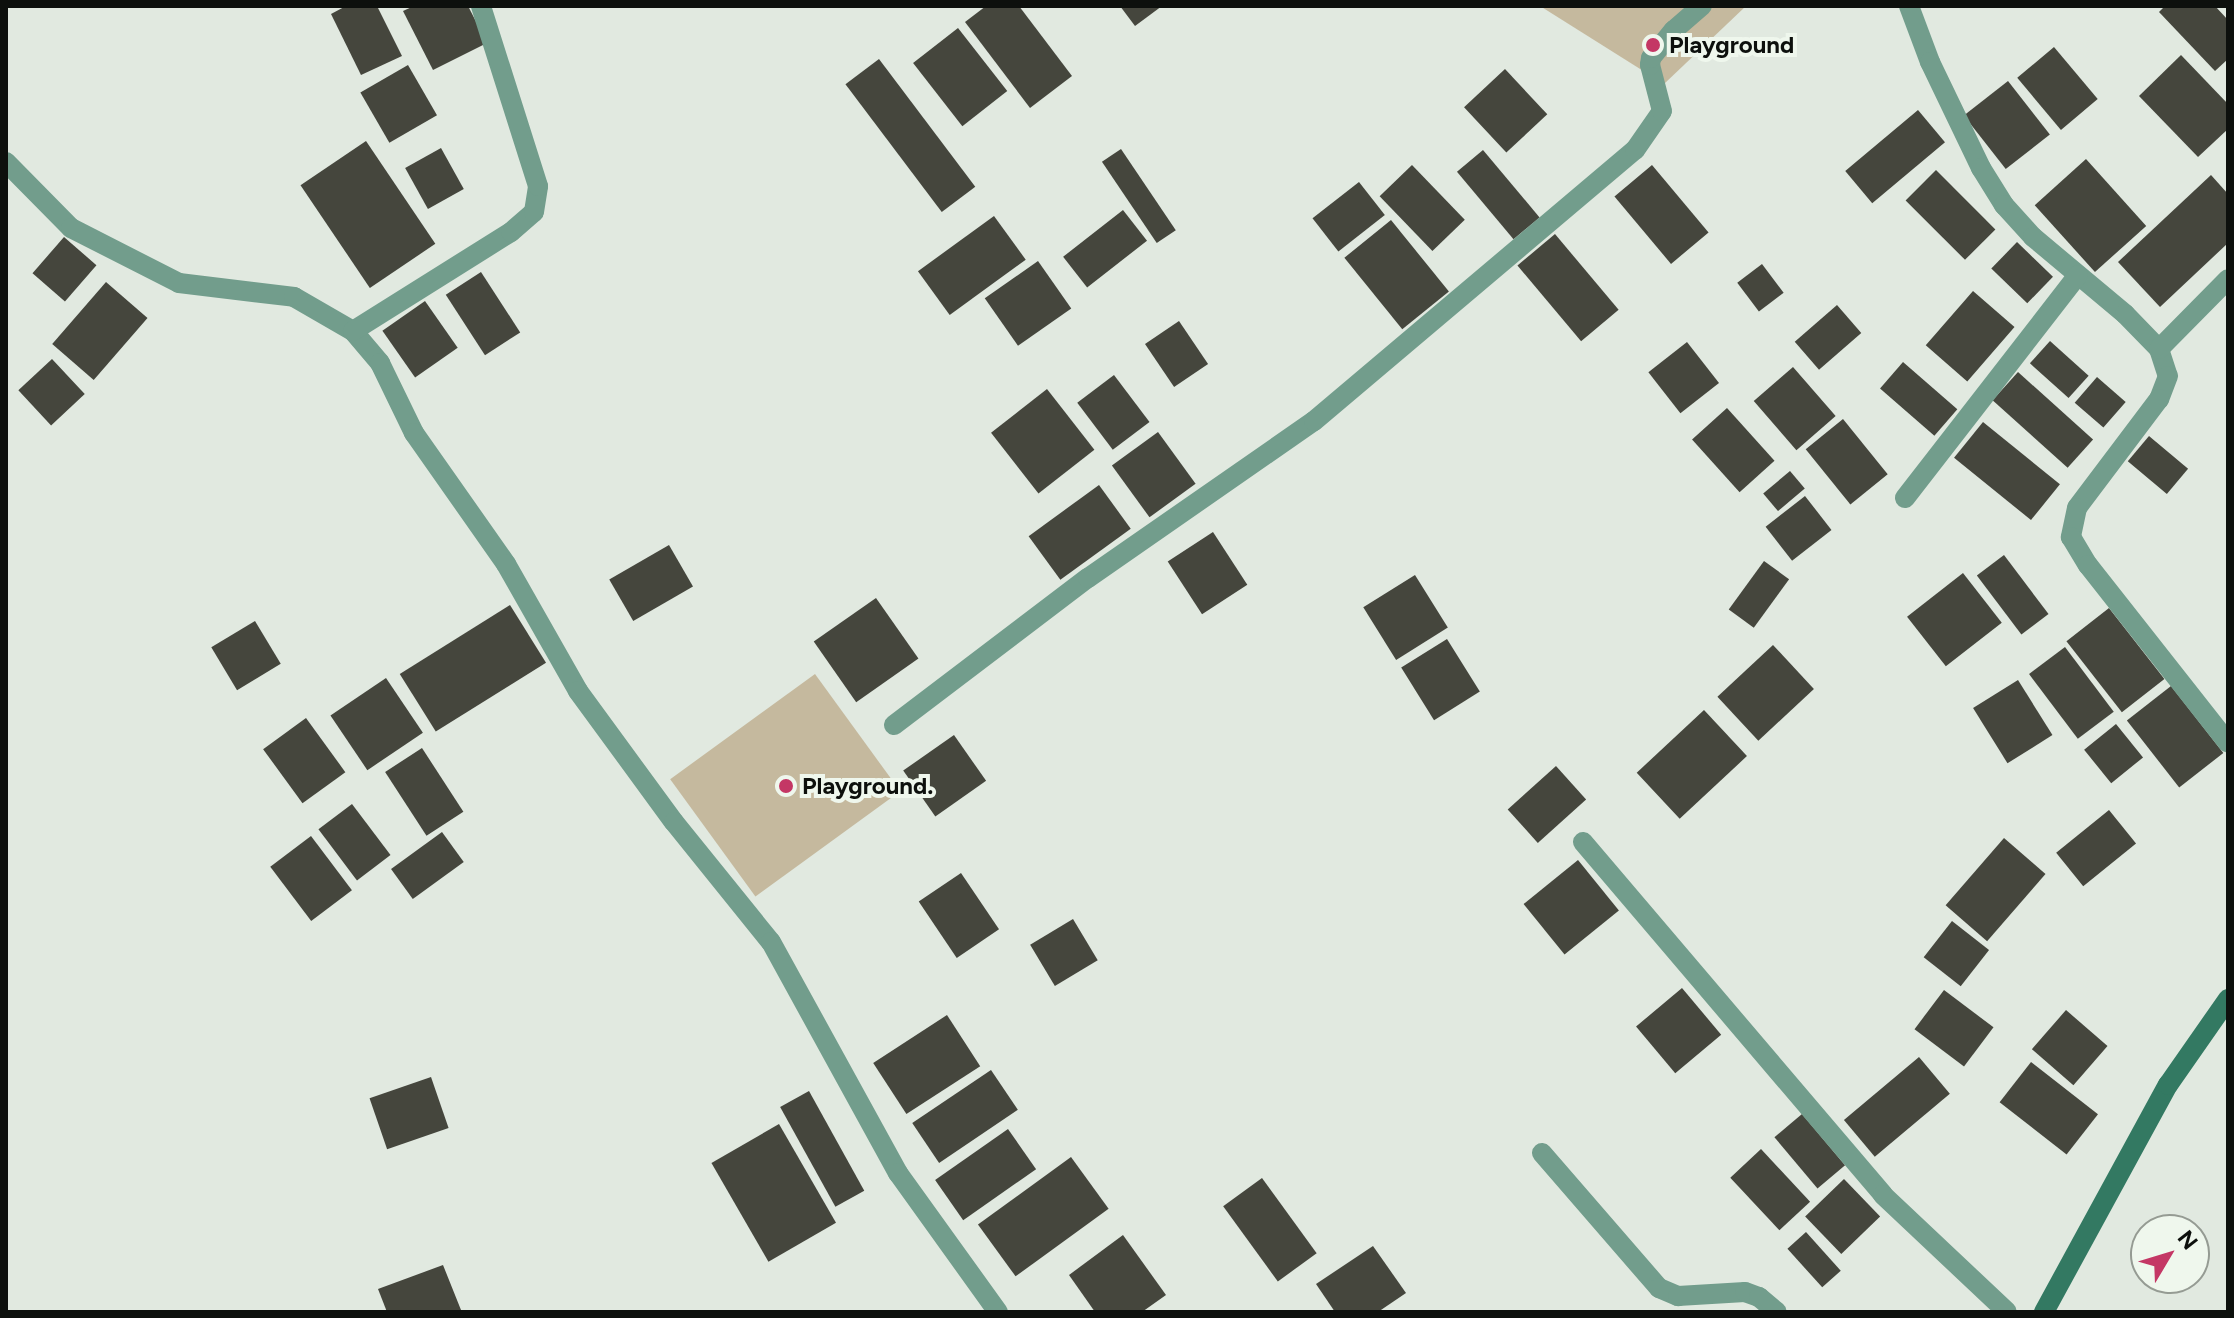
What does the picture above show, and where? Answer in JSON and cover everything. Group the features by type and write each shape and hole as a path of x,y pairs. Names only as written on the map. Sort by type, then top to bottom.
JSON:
{"street":[{"path":"353,331 511,232 534,212 538,186 481,6"},
{"path":"894,725 1088,578 1314,421 1635,150 1662,111 1651,58 1674,30 1702,6"},
{"path":"1909,6 1930,62 1981,168 2004,205 2033,237 2159,349 2168,376 2159,399 2077,508 2071,537 2088,565 2228,743"},
{"path":"6,162 71,228 179,283 294,297 353,331 380,363 414,433 506,564 578,691 674,822 771,942 898,1173 998,1312"},
{"path":"1905,498 2078,275"},
{"path":"2159,349 2228,279"},
{"path":"1583,842 1883,1195 2007,1312"},
{"path":"2044,1312 2168,1085 2228,999"},
{"path":"1542,1153 1659,1288 1678,1296 1745,1292 1759,1297 1777,1312"}],"shaded area":[{"name":"Playground","path":"1540,6 1746,6 1664,84"},
{"name":"Playground.","path":"815,674 900,791 755,897 670,779"}],"building":[{"path":"346,6 377,6 402,56 361,75 331,14"},
{"path":"414,6 468,6 487,43 433,70 403,11"},
{"path":"986,6 1019,6 1072,76 1030,108 965,22"},
{"path":"1120,6 1162,6 1135,26"},
{"path":"2165,6 2215,6 2228,20 2228,59 2215,71 2159,12"},
{"path":"958,28 1007,91 962,126 913,63"},
{"path":"2054,47 2098,99 2061,130 2017,78"},
{"path":"2181,55 2228,104 2228,129 2198,157 2139,96"},
{"path":"879,59 975,187 942,212 845,84"},
{"path":"408,65 437,115 389,143 360,92"},
{"path":"1505,69 1547,114 1506,153 1464,107"},
{"path":"2008,81 2050,135 2006,169 1964,115"},
{"path":"1918,110 1945,142 1872,203 1845,171"},
{"path":"366,141 435,244 370,288 301,185"},
{"path":"441,148 464,189 428,209 405,168"},
{"path":"1121,149 1176,230 1157,243 1102,162"},
{"path":"1483,150 1540,217 1514,239 1457,172"},
{"path":"2086,159 2146,226 2095,272 2035,205"},
{"path":"1412,165 1465,220 1432,251 1380,196"},
{"path":"1652,165 1709,232 1671,264 1614,196"},
{"path":"1936,170 1995,229 1965,260 1906,200"},
{"path":"2211,175 2228,194 2228,243 2160,307 2118,262"},
{"path":"1359,182 1385,215 1338,251 1313,218"},
{"path":"1123,210 1147,241 1087,288 1063,257"},
{"path":"994,216 1026,260 950,315 918,271"},
{"path":"1391,220 1449,291 1402,329 1344,258"},
{"path":"1555,234 1619,310 1581,341 1517,265"},
{"path":"64,237 96,265 65,301 33,273"},
{"path":"2017,242 2053,277 2027,303 1991,269"},
{"path":"1038,261 1071,309 1018,346 985,298"},
{"path":"1762,264 1784,293 1759,311 1737,283"},
{"path":"481,272 520,332 485,355 446,295"},
{"path":"106,282 148,318 94,380 52,344"},
{"path":"1973,291 2015,327 1967,381 1926,345"},
{"path":"425,301 458,348 415,378 382,331"},
{"path":"1837,305 1861,333 1819,370 1795,342"},
{"path":"1179,321 1208,364 1174,387 1145,344"},
{"path":"2050,341 2089,376 2069,398 2030,363"},
{"path":"1687,342 1719,383 1680,413 1648,372"},
{"path":"52,359 85,394 51,425 18,390"},
{"path":"1903,362 1957,409 1934,436 1880,388"},
{"path":"1793,367 1836,416 1796,450 1754,401"},
{"path":"2018,372 2093,440 2068,468 1993,400"},
{"path":"1114,375 1150,422 1113,450 1077,403"},
{"path":"2097,377 2126,402 2103,428 2075,403"},
{"path":"1047,389 1094,450 1038,493 991,433"},
{"path":"1727,408 1775,461 1740,492 1692,439"},
{"path":"1843,419 1888,474 1850,504 1806,449"},
{"path":"1983,422 2060,484 2031,520 1954,458"},
{"path":"1158,432 1196,484 1150,517 1112,466"},
{"path":"2149,436 2188,469 2167,494 2128,461"},
{"path":"1790,471 1805,489 1778,511 1763,493"},
{"path":"1099,485 1131,529 1060,580 1029,536"},
{"path":"1805,496 1831,530 1792,561 1766,527"},
{"path":"1213,532 1247,585 1202,614 1168,561"},
{"path":"669,545 693,587 633,621 609,580"},
{"path":"2004,555 2049,614 2021,635 1977,575"},
{"path":"1764,561 1789,579 1754,628 1729,610"},
{"path":"1963,573 2002,623 1946,666 1907,617"},
{"path":"1415,575 1448,628 1396,660 1363,607"},
{"path":"876,598 918,659 856,702 814,642"},
{"path":"510,605 546,663 436,732 400,674"},
{"path":"2109,608 2164,679 2122,712 2066,641"},
{"path":"255,621 281,664 237,690 211,647"},
{"path":"1447,639 1480,692 1434,720 1401,668"},
{"path":"1773,645 1814,689 1758,741 1717,697"},
{"path":"2065,647 2114,712 2078,739 2029,674"},
{"path":"386,678 423,733 367,770 330,715"},
{"path":"2018,680 2052,735 2007,763 1973,708"},
{"path":"2171,686 2223,753 2179,787 2127,720"},
{"path":"1704,710 1747,756 1680,819 1637,773"},
{"path":"306,718 345,772 303,803 263,749"},
{"path":"2116,724 2143,757 2111,783 2084,750"},
{"path":"954,735 986,781 935,816 903,771"},
{"path":"422,748 463,812 426,836 385,772"},
{"path":"1556,766 1586,799 1538,843 1508,809"},
{"path":"352,804 391,855 357,880 318,829"},
{"path":"2109,810 2136,843 2083,886 2056,853"},
{"path":"442,832 464,862 413,899 391,869"},
{"path":"311,836 352,890 311,921 270,867"},
{"path":"2004,838 2046,874 1987,941 1946,905"},
{"path":"1578,860 1619,911 1565,955 1524,904"},
{"path":"961,873 999,929 957,958 919,902"},
{"path":"1073,919 1098,960 1055,986 1030,945"},
{"path":"1952,921 1989,950 1961,986 1924,957"},
{"path":"1682,988 1721,1035 1675,1073 1636,1027"},
{"path":"1944,990 1994,1027 1964,1066 1915,1029"},
{"path":"2066,1010 2108,1046 2073,1085 2032,1049"},
{"path":"947,1015 980,1066 906,1114 873,1063"},
{"path":"1919,1057 1950,1094 1875,1157 1844,1120"},
{"path":"2031,1062 2098,1114 2067,1155 2000,1102"},
{"path":"991,1070 1018,1110 939,1163 912,1123"},
{"path":"431,1077 449,1128 387,1149 370,1098"},
{"path":"809,1091 864,1191 835,1207 780,1107"},
{"path":"1802,1114 1845,1165 1817,1188 1774,1137"},
{"path":"779,1124 836,1223 768,1262 711,1163"},
{"path":"1008,1129 1036,1169 963,1220 935,1180"},
{"path":"1761,1149 1810,1202 1779,1230 1730,1178"},
{"path":"1071,1157 1109,1209 1016,1276 978,1225"},
{"path":"1262,1178 1317,1253 1278,1281 1223,1206"},
{"path":"1844,1179 1880,1216 1841,1254 1805,1217"},
{"path":"1806,1232 1841,1271 1822,1287 1787,1249"},
{"path":"1123,1235 1166,1295 1142,1312 1095,1312 1069,1275"},
{"path":"1373,1246 1406,1293 1378,1312 1335,1312 1316,1284"},
{"path":"443,1265 461,1310 387,1312 378,1289"}],"place":[{"name":"Playground","path":"1653,45"},
{"name":"Playground.","path":"786,786"}]}
